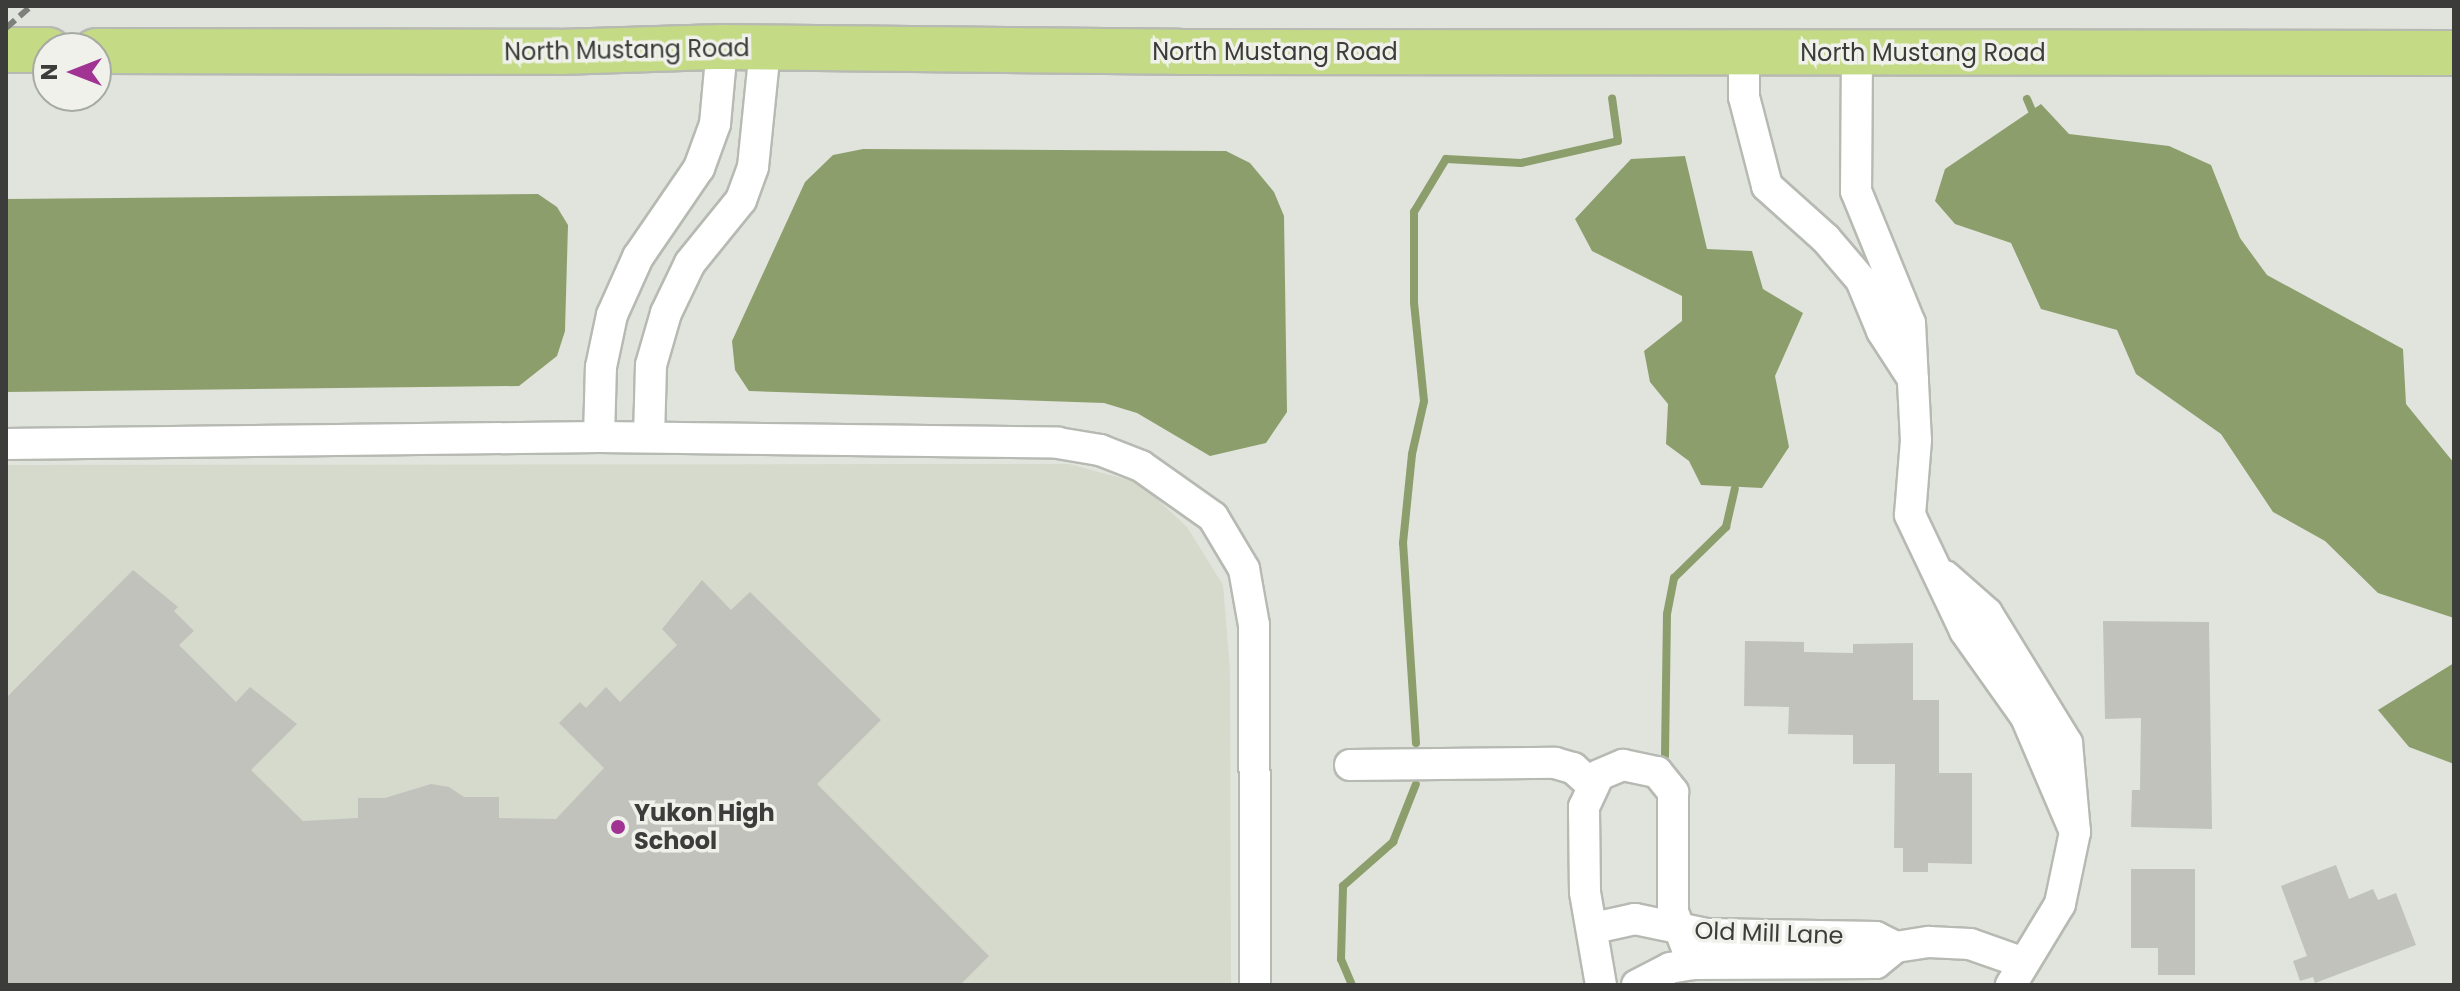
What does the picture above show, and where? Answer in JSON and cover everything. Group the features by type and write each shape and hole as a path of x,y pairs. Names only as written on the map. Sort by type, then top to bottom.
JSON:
{"main road":[{"name":"North Mustang Road","path":"112,51 559,52 722,47 2454,53"},
{"path":"6,50 32,50"}],"street":[{"path":"599,437 601,367 612,315 638,257 699,168 715,124 722,47"},
{"path":"649,437 651,365 666,313 690,263 741,200 753,167 765,48"},
{"path":"1744,52 1744,97 1767,186 1861,280 1882,331 1915,383"},
{"path":"1857,52 1856,191 1873,239 1910,323 1915,383 1910,515 1937,569 1987,613 2013,679 2067,743 2075,832 2060,904 2016,974"},
{"path":"1840,256 1873,239"},
{"path":"6,444 599,437 1058,443 1100,450 1141,466 1213,517 1244,569 1254,625 1255,985"},
{"path":"1350,765 1555,763 1573,768 1592,785"},
{"path":"1601,985 1584,879 1584,807 1592,785 1609,769 1636,765 1657,772 1673,792 1677,928 1693,964"},
{"name":"Old Mill Lane","path":"1594,928 1635,919 1707,934 1876,937 1896,947 1957,942 2016,974"},
{"name":"Old Mill Lane","path":"1637,985 1670,968 1693,964 1858,966 1876,963 1896,947"}],"shaded area":[{"path":"2041,104 2069,134 2169,146 2211,165 2240,238 2267,275 2403,349 2406,404 2454,463 2454,618 2378,593 2325,541 2273,512 2221,434 2136,374 2117,330 2041,309 2011,243 1955,224 1935,201 1945,169"},
{"path":"863,149 1226,151 1250,163 1274,192 1284,216 1287,412 1266,443 1210,456 1137,413 1104,403 749,391 735,370 732,341 805,182 833,155"},
{"path":"1685,156 1707,249 1752,251 1763,289 1803,313 1775,376 1789,447 1762,488 1701,485 1689,461 1666,444 1668,404 1650,382 1644,351 1682,321 1682,296 1592,251 1575,219 1631,159"},
{"path":"538,194 557,207 568,225 565,331 557,356 519,386 6,392 6,199"},
{"name":"Yukon High School","path":"1069,464 1140,483 1187,527 1223,585 1230,670 1231,985 6,985 6,465"},
{"path":"2454,663 2454,764 2409,747 2378,710"}],"building":[{"path":"133,570 178,607 174,611 194,631 179,645 236,702 250,687 297,724 251,770 303,821 358,818 358,798 385,798 431,784 449,787 464,797 499,797 499,818 556,819 604,768 559,723 580,702 586,708 606,687 620,702 677,645 662,629 702,580 731,610 750,592 881,720 817,784 989,956 960,985 6,985 6,698"},
{"path":"2103,621 2209,622 2212,829 2131,827 2132,790 2140,790 2141,718 2105,719"},
{"path":"1745,641 1804,642 1804,652 1853,653 1853,644 1913,643 1913,700 1939,700 1939,773 1972,773 1972,864 1928,863 1928,872 1903,872 1903,848 1894,848 1895,764 1853,764 1853,735 1788,734 1789,707 1744,706"},
{"path":"2336,865 2349,899 2373,889 2378,900 2396,893 2416,945 2315,983 2313,977 2300,981 2293,961 2307,956 2281,886"},
{"path":"2131,869 2195,869 2195,975 2158,975 2158,948 2131,948"}],"waterway":[{"path":"1416,743 1403,543 1412,454 1424,401 1414,303 1414,212 1446,159 1521,163 1618,141 1612,98"},
{"path":"2027,99 2036,120"},
{"path":"1665,756 1667,614 1674,578 1726,527 1735,489"},
{"path":"1352,985 1341,959 1343,886 1393,842 1416,784"}],"railway":[{"path":"6,28 31,6"}],"place":[{"name":"Yukon High School","path":"618,827"}]}
